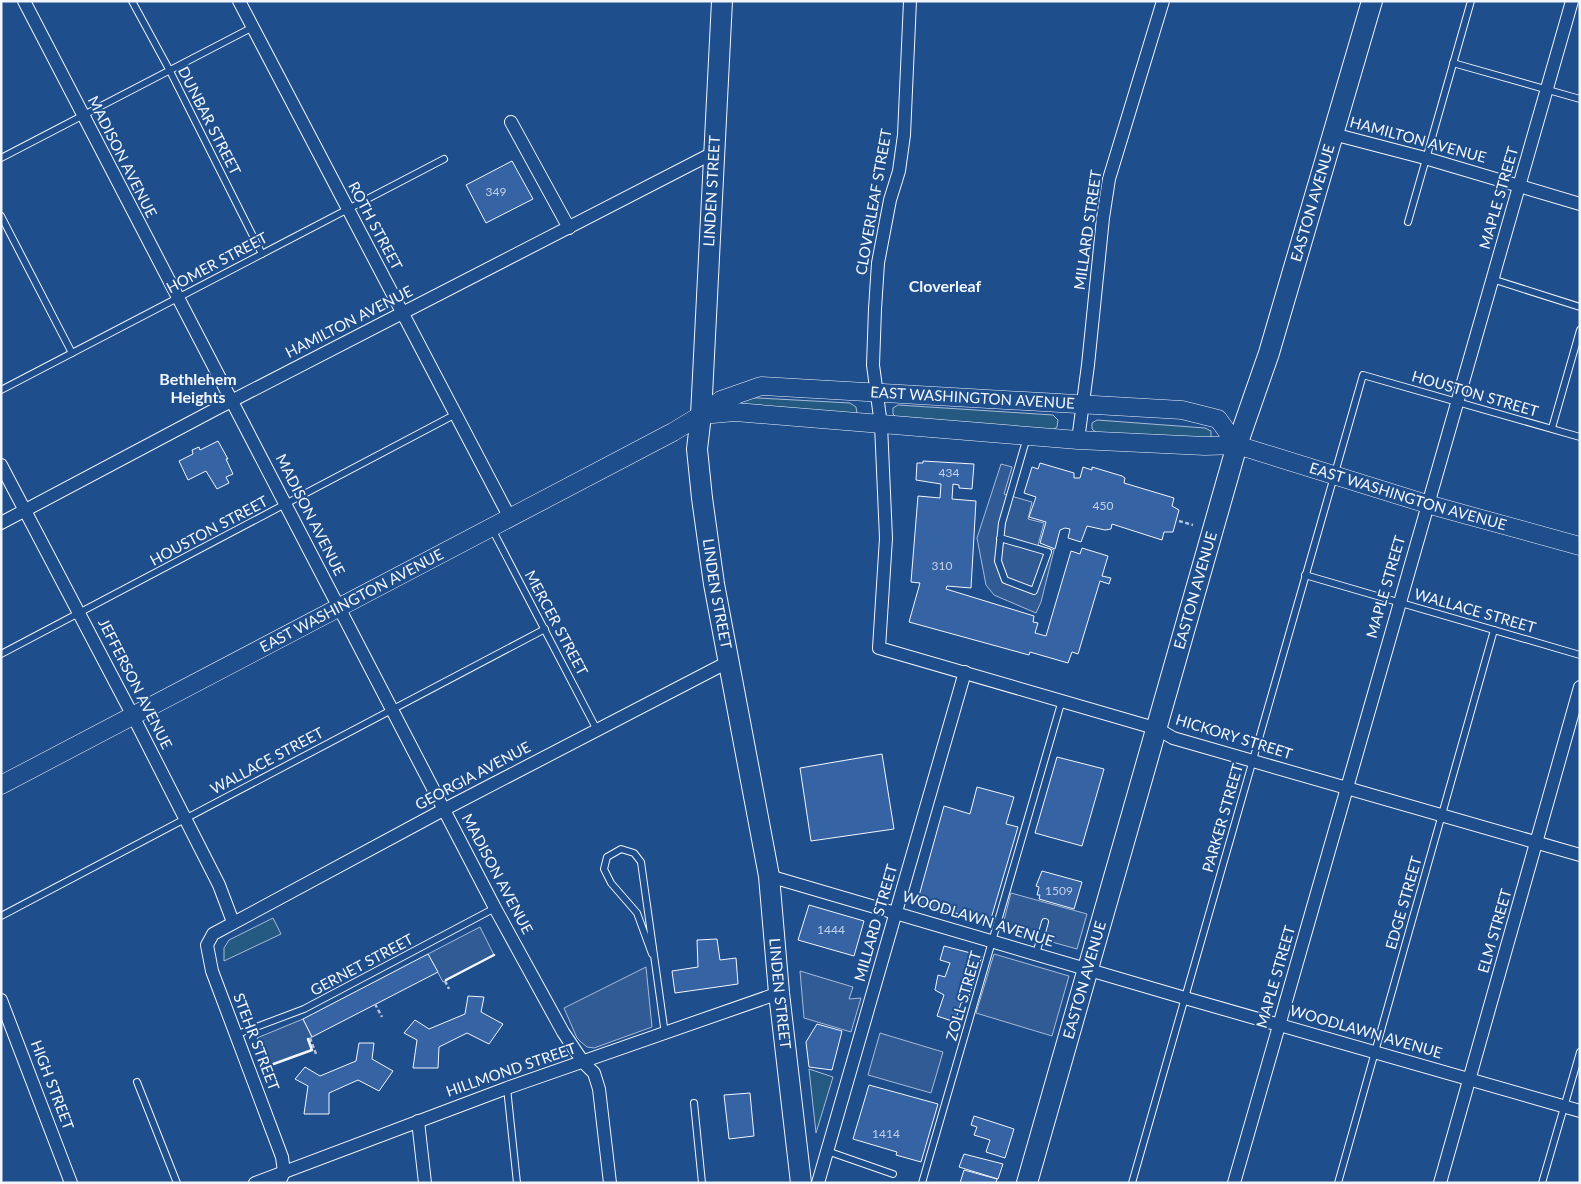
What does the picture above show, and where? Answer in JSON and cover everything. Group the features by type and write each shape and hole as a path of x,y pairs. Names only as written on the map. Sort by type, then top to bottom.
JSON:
{"main road":[{"name":"LINDEN STREET","path":"722,1 701,415 697,449 714,584 769,876 779,993 801,1183"},
{"name":"EASTON AVENUE","path":"1027,1183 1158,729 1237,445 1269,353 1372,1"}],"street":[{"name":"MADISON AVENUE","path":"24,1 495,908 563,1032 594,1073 599,1090 610,1183"},
{"name":"ROTH STREET","path":"239,1 403,313 454,415 510,518"},
{"name":"CLOVERLEAF STREET","path":"879,648 886,538 881,425 873,364 878,263 890,200 899,171 904,135 910,1"},
{"name":"MILLARD STREET","path":"1078,440 1109,179 1163,1"},
{"name":"MAPLE STREET","path":"1234,1183 1572,1"},
{"path":"512,122 569,228"},
{"name":"HAMILTON AVENUE","path":"1333,134 1425,158 1580,204"},
{"name":"HAMILTON AVENUE","path":"1,523 232,401 713,153"},
{"name":"EAST WASHINGTON AVENUE","path":"1,785 492,529 701,415 721,400 761,386 1182,410 1218,419 1237,445"},
{"name":"EAST WASHINGTON AVENUE","path":"701,415 735,412 1078,440 1205,446 1237,445 1427,504 1580,546"},
{"name":"JEFFERSON AVENUE","path":"1,465 80,613 219,885 233,922"},
{"name":"HICKORY STREET","path":"879,648 1158,729 1173,738 1580,855"},
{"name":"GEORGIA AVENUE","path":"233,922 728,662"},
{"name":"MILLARD STREET","path":"818,1183 965,672"},
{"name":"ELM STREET","path":"1440,1183 1580,687"},
{"name":"WOODLAWN AVENUE","path":"769,876 1580,1111"},
{"name":"STEHR STREET","path":"233,922 213,934 207,945 212,971 282,1157 281,1177"},
{"name":"HILLMOND STREET","path":"255,1183 281,1177 418,1121 507,1088 779,993"},
{"name":"HIGH STREET","path":"1,1000 71,1183"},
{"path":"418,1121 425,1183"}],"lane":[{"name":"DUNBAR STREET","path":"132,1 170,71 262,254"},
{"path":"1408,222 1471,1"},
{"path":"1,158 253,27"},
{"path":"1453,63 1580,99"},
{"name":"HOMER STREET","path":"1,390 444,158"},
{"path":"1,216 72,353"},
{"path":"1492,280 1580,307"},
{"path":"1552,428 1580,330"},
{"name":"HOUSTON STREET","path":"1363,375 1580,437"},
{"name":"PARKER STREET","path":"1132,1183 1363,375"},
{"name":"HOUSTON STREET","path":"1,654 454,415"},
{"path":"1000,538 1048,552 1034,591 1005,580 998,561 1000,538 1002,523 1027,436"},
{"name":"MERCER STREET","path":"492,529 597,730"},
{"name":"WALLACE STREET","path":"1305,575 1580,655"},
{"name":"WALLACE STREET","path":"1,916 545,630"},
{"name":"EDGE STREET","path":"1338,1183 1494,630"},
{"name":"ZOLL STREET","path":"922,1183 1062,700"},
{"path":"652,954 637,913 611,883 604,869 607,858 621,849 634,852 641,862 652,954 665,1034"},
{"name":"GERNET STREET","path":"235,1035 304,1010 495,908"},
{"path":"1036,954 1046,922"},
{"path":"1542,1183 1580,1052"},
{"path":"138,1082 177,1183"},
{"path":"507,1088 517,1183"},
{"path":"694,1103 702,1183"},
{"path":"827,1152 893,1174"}],"path":[{"path":"1179,521 1193,525"},
{"path":"445,981 449,989"},
{"path":"375,1004 382,1017"},
{"path":"310,1038 316,1054"}],"shaded area":[{"path":"740,397 850,403 856,407 857,413 852,416 726,405"},
{"path":"898,405 1053,415 1058,420 1057,427 1051,431 898,419 893,414 893,408"},
{"path":"1097,420 1205,428 1211,431 1211,437 1207,440 1097,433 1092,429 1092,423"},
{"path":"1001,464 1012,467 1004,494 1032,502 1028,519 1044,523 1038,545 1054,550 1041,602 1036,613 994,595 986,585 977,538"},
{"path":"1011,893 1087,914 1077,949 1002,928"},
{"path":"273,918 281,934 224,961 224,948 229,940"},
{"path":"480,927 494,955 443,982 428,954"},
{"path":"994,954 1069,976 1052,1036 976,1013"},
{"path":"646,967 652,1027 594,1048 587,1047 577,1038 564,1008"},
{"path":"800,971 853,987 849,999 861,998 851,1032 804,1018"},
{"path":"303,1019 312,1037 308,1039 312,1050 268,1066 257,1038"},
{"path":"880,1033 943,1052 931,1093 868,1075"},
{"path":"809,1069 833,1077 816,1133"}],"building":[{"path":"512,161 533,199 486,223 466,185"},
{"path":"218,441 228,459 226,459 233,474 226,477 229,483 217,489 206,471 188,480 179,461 193,454 192,450 199,447 200,450"},
{"path":"923,461 974,464 972,489 959,488 959,485 953,484 952,499 976,501 971,588 947,586 946,589 1034,616 1033,622 1038,623 1035,633 1046,636 1071,551 1080,554 1082,548 1108,556 1102,576 1111,578 1109,584 1100,581 1078,654 1072,652 1068,663 1030,652 1029,655 909,622 920,583 911,582 918,496 940,498 941,484 916,480 917,463 923,463"},
{"path":"1040,463 1074,473 1074,478 1080,478 1083,467 1092,470 1092,467 1122,476 1125,478 1124,483 1174,498 1172,506 1179,510 1173,532 1164,532 1162,540 1112,524 1111,529 1105,530 1087,526 1081,542 1068,538 1070,529 1065,528 1060,530 1055,549 1040,543 1046,522 1029,517 1036,497 1024,493 1032,467 1038,469"},
{"path":"882,754 894,829 811,841 800,768"},
{"path":"1057,757 1104,769 1082,846 1035,833"},
{"path":"977,787 1014,797 1006,824 1018,827 990,922 917,903 944,806 970,814"},
{"path":"1042,871 1082,882 1074,909 1039,899 1040,895 1037,895 1039,887 1036,886"},
{"path":"809,905 864,921 854,956 798,940"},
{"path":"717,939 720,960 736,958 738,984 675,993 672,971 698,967 697,940"},
{"path":"944,946 982,956 968,999 961,1003 955,1022 937,1016 944,995 935,990 938,975 945,977 950,963 940,960"},
{"path":"428,954 438,972 312,1037 303,1019"},
{"path":"468,996 484,997 481,1012 503,1024 489,1044 467,1033 439,1047 438,1068 413,1068 417,1040 404,1033 415,1020 429,1029 465,1014"},
{"path":"817,1024 842,1031 832,1070 809,1067 806,1042"},
{"path":"359,1043 374,1043 372,1059 393,1071 379,1091 358,1080 329,1093 329,1114 304,1114 308,1086 295,1079 305,1067 320,1076 356,1061"},
{"path":"869,1085 938,1104 921,1162 896,1155 897,1152 853,1139"},
{"path":"750,1093 754,1136 729,1139 724,1095"},
{"path":"974,1116 1014,1129 1005,1158 986,1152 990,1140 974,1135 977,1127 971,1125"},
{"path":"964,1154 1003,1164 998,1179 959,1167"},
{"path":"964,1170 997,1179 996,1183 960,1183"}],"wall":[{"path":"446,980 494,955"},
{"path":"268,1066 312,1050 308,1039"}],"district":[{"name":"Cloverleaf","path":"945,286"},
{"name":"Bethlehem Heights","path":"198,388"}]}
